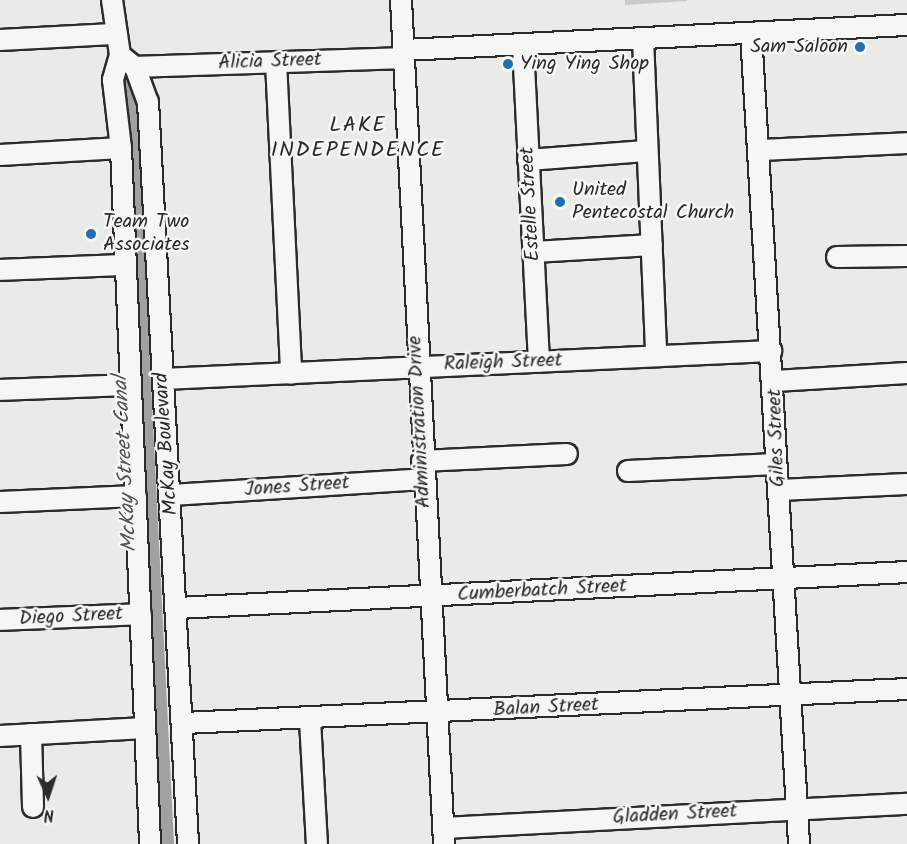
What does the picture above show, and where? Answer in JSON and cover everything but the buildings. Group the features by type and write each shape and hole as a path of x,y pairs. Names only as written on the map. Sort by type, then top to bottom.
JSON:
{"street":[{"path":"112,0 113,34 120,55 135,67"},
{"name":"Administration Drive","path":"401,0 434,715 444,836"},
{"name":"Alicia Street","path":"135,67 276,62 907,25"},
{"name":"Giles Street","path":"751,33 761,150 771,351 775,381 776,464 799,844"},
{"path":"0,40 113,34"},
{"path":"642,39 656,354"},
{"name":"Estelle Street","path":"523,46 539,362"},
{"name":"McKay Boulevard","path":"120,55 113,80 121,148 150,844"},
{"path":"276,62 291,374"},
{"name":"McKay Boulevard","path":"135,67 148,102 189,844"},
{"path":"761,150 907,143"},
{"path":"0,155 121,148"},
{"path":"528,160 646,151"},
{"path":"534,252 652,245"},
{"path":"837,257 907,256"},
{"path":"0,270 125,265"},
{"name":"Raleigh Street","path":"163,380 417,366 539,362 656,354 771,351"},
{"path":"775,381 907,373"},
{"path":"0,390 130,385"},
{"name":"Jones Street","path":"171,495 567,454"},
{"path":"628,471 776,464"},
{"path":"778,490 907,484"},
{"path":"0,502 136,496"},
{"name":"Cumberbatch Street","path":"177,608 907,572"},
{"name":"Diego Street","path":"0,621 141,614"},
{"name":"Balan Street","path":"184,723 434,715 791,693 907,689"},
{"path":"310,720 317,844"},
{"path":"0,736 145,728"},
{"path":"31,734 33,807"},
{"name":"Gladden Street","path":"444,836 796,808 907,804"}],"shaded area":[{"path":"625,0 687,0 687,1 625,5"}],"waterway":[{"name":"McKay Street Canal","path":"128,81 166,844"}],"place":[{"name":"Sam Saloon","path":"860,47"},
{"name":"Ying Ying Shop","path":"508,64"},
{"name":"United Pentecostal Church","path":"560,202"},
{"name":"Team Two Associates","path":"91,234"}],"district":[{"name":"LAKE INDEPENDENCE","path":"358,138"}]}
